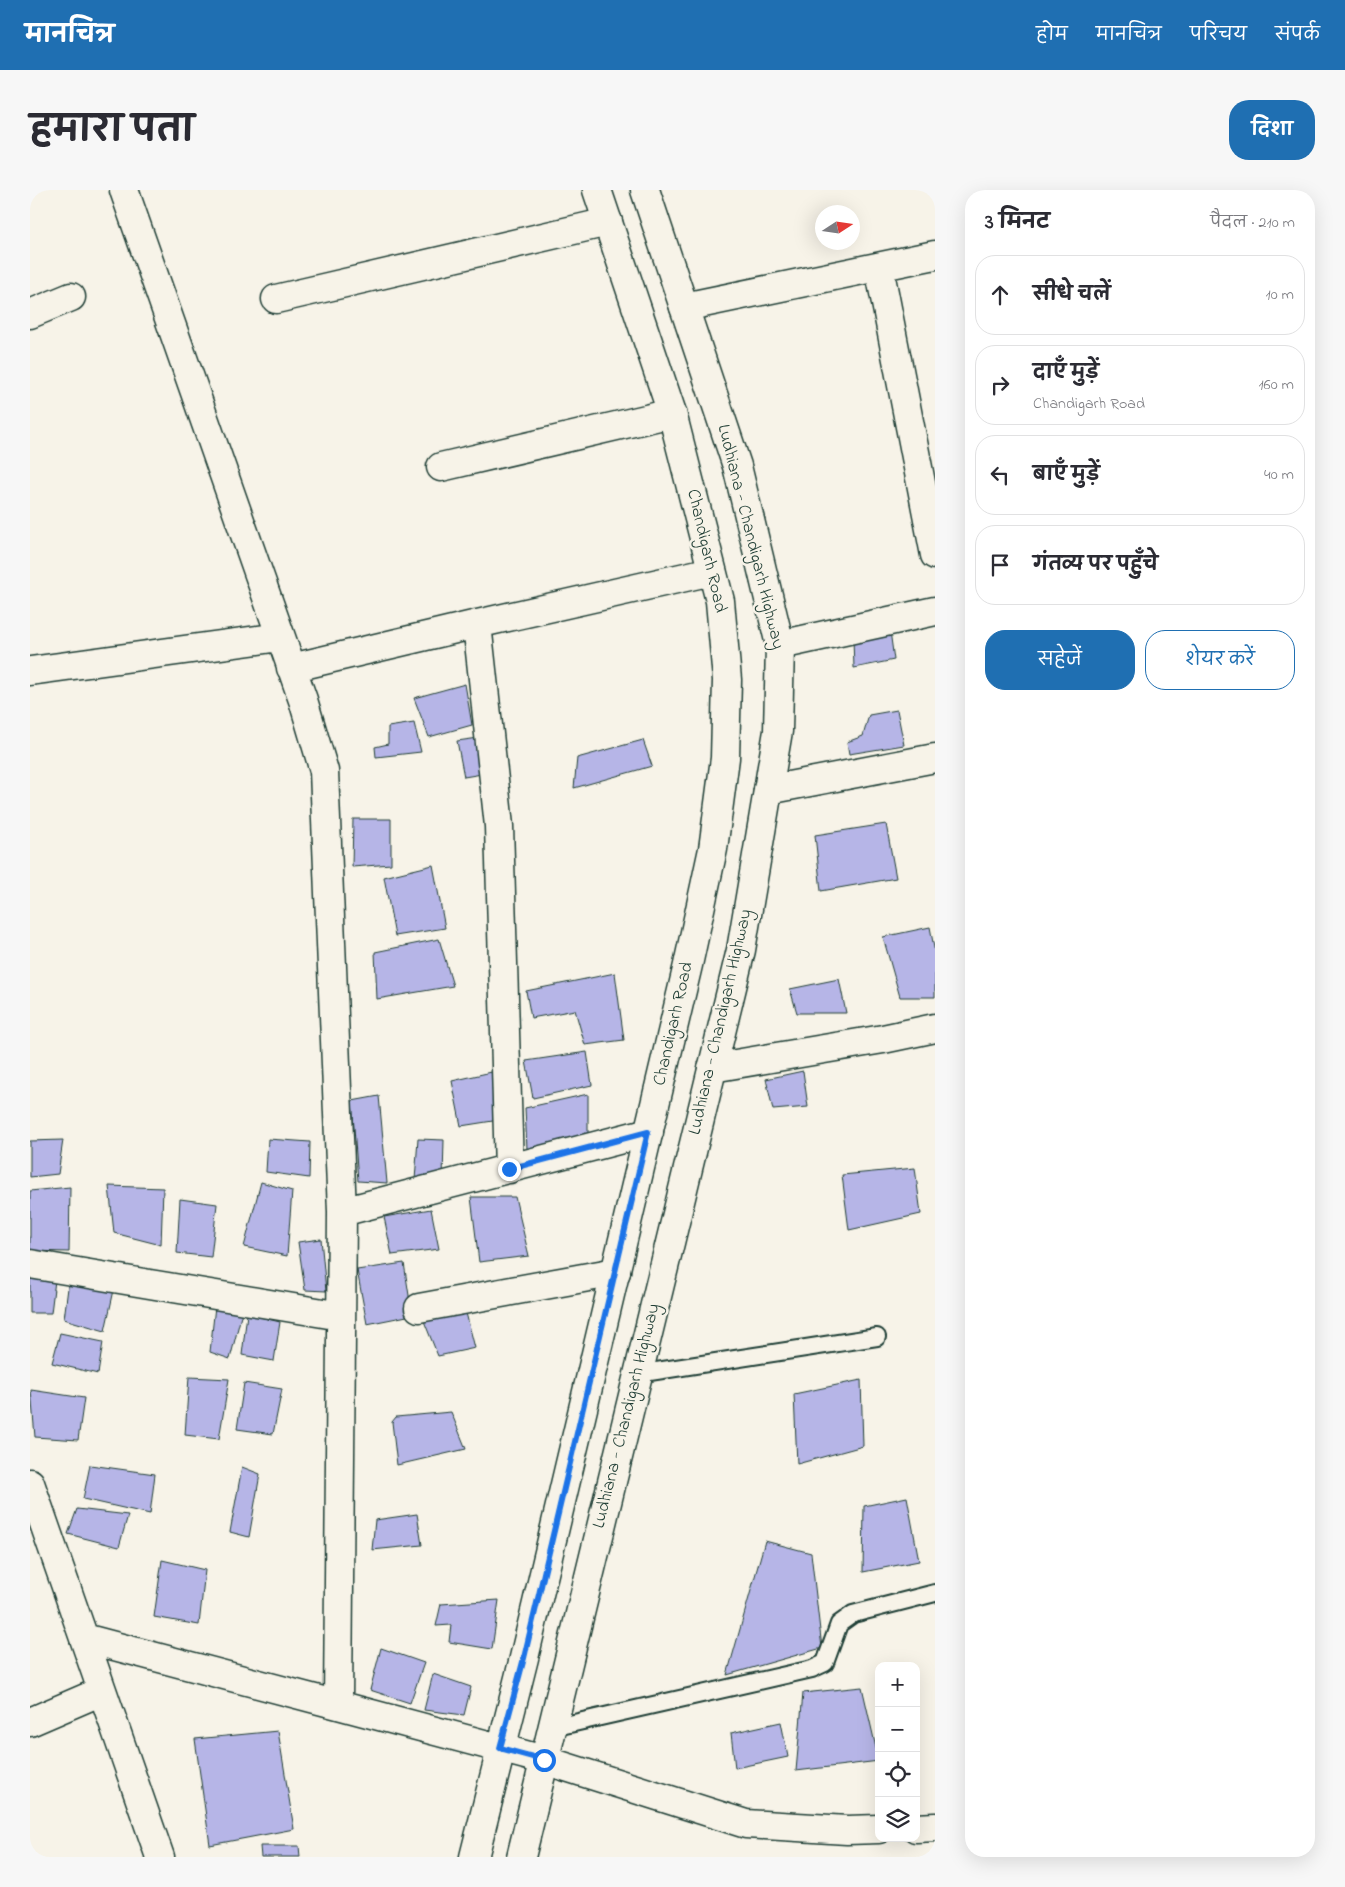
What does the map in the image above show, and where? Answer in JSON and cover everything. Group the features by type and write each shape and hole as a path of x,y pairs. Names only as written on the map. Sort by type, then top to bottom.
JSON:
{"street":[{"path":"124,190 291,668 324,771 342,1212 338,1705"},
{"name":"Chandigarh Road","path":"474,1857 616,1272 688,965 712,849 725,758 727,680 720,601 672,413 598,190"},
{"name":"Ludhiana - Chandigarh Highway","path":"521,1857 741,950 778,731 780,645 737,466 645,190"},
{"path":"276,299 608,222"},
{"path":"684,307 935,255"},
{"path":"879,267 935,555"},
{"path":"30,314 71,297"},
{"path":"441,467 672,413"},
{"path":"291,668 712,570"},
{"path":"780,645 935,611"},
{"path":"477,624 499,826 509,1169"},
{"path":"30,671 280,637"},
{"path":"768,790 935,758"},
{"path":"712,1068 883,1039 935,1028"},
{"path":"342,1212 648,1132"},
{"path":"30,1264 341,1316"},
{"path":"420,1308 616,1272"},
{"path":"30,1484 160,1857"},
{"path":"84,1638 544,1760 746,1824 847,1830 875,1829"},
{"path":"30,1722 102,1691"},
{"path":"920,1828 935,1827"}],"lane":[{"path":"638,1374 877,1337"},
{"path":"552,1728 812,1669 825,1663 839,1624 853,1614 935,1593"}],"building":[{"path":"890,631 894,660 854,668 853,639"},
{"path":"465,684 472,725 429,737 414,698"},
{"path":"897,710 904,745 849,754 847,742 863,736 869,715"},
{"path":"414,723 421,752 376,757 375,747 388,744 388,727"},
{"path":"486,737 488,773 464,777 457,741"},
{"path":"643,740 652,766 574,788 577,758"},
{"path":"353,819 391,819 391,864 352,867"},
{"path":"886,824 896,878 821,891 815,835"},
{"path":"433,865 445,928 395,936 384,877"},
{"path":"930,927 935,953 935,997 900,997 883,937"},
{"path":"439,939 453,986 377,999 375,952"},
{"path":"615,973 624,1040 585,1045 575,1010 531,1018 526,991"},
{"path":"839,979 846,1013 797,1013 790,989"},
{"path":"587,1052 592,1085 533,1098 526,1061"},
{"path":"496,1071 499,1120 461,1126 452,1081"},
{"path":"803,1071 808,1107 773,1110 766,1079"},
{"path":"588,1094 588,1135 527,1149 525,1108"},
{"path":"379,1096 387,1183 358,1181 352,1101"},
{"path":"268,1139 310,1142 309,1178 266,1172"},
{"path":"418,1139 444,1140 443,1178 415,1180"},
{"path":"63,1140 58,1174 30,1177 30,1141"},
{"path":"915,1168 921,1214 849,1230 842,1175"},
{"path":"261,1182 292,1191 287,1256 244,1247"},
{"path":"109,1186 163,1188 161,1245 114,1233"},
{"path":"70,1187 69,1252 30,1251 30,1191"},
{"path":"471,1197 515,1197 529,1256 479,1262"},
{"path":"180,1199 217,1204 211,1257 177,1253"},
{"path":"431,1209 439,1249 392,1255 384,1217"},
{"path":"321,1239 326,1291 305,1290 298,1242"},
{"path":"404,1263 412,1315 367,1324 357,1270"},
{"path":"30,1276 55,1280 51,1313 30,1313"},
{"path":"69,1280 114,1290 105,1331 64,1319"},
{"path":"215,1306 242,1312 230,1359 210,1352"},
{"path":"465,1309 475,1348 438,1356 424,1321"},
{"path":"247,1314 280,1322 274,1361 242,1355"},
{"path":"60,1333 103,1342 98,1374 52,1363"},
{"path":"189,1377 229,1379 219,1439 185,1435"},
{"path":"861,1380 863,1446 797,1464 794,1394"},
{"path":"244,1383 282,1389 273,1434 237,1429"},
{"path":"31,1390 84,1398 78,1440 35,1437"},
{"path":"451,1412 466,1449 397,1465 392,1422 396,1417"},
{"path":"90,1465 155,1474 150,1514 83,1499"},
{"path":"242,1467 260,1474 249,1537 230,1532"},
{"path":"907,1497 919,1561 863,1572 864,1506"},
{"path":"77,1509 128,1515 119,1547 68,1534"},
{"path":"417,1514 422,1545 372,1550 375,1520"},
{"path":"765,1541 811,1553 822,1648 727,1675"},
{"path":"162,1560 205,1570 199,1625 154,1617"},
{"path":"499,1600 492,1649 449,1642 451,1625 436,1626 441,1604"},
{"path":"381,1648 424,1663 410,1703 370,1690"},
{"path":"433,1674 471,1687 464,1715 424,1710"},
{"path":"862,1687 875,1744 875,1761 796,1771 803,1693"},
{"path":"781,1722 788,1757 735,1768 731,1733"},
{"path":"278,1731 294,1829 210,1845 195,1739"},
{"path":"260,1846 299,1846 300,1857 261,1857"}],"route":[{"path":"509,1169 648,1132 524,1658 500,1748 544,1760"}]}
